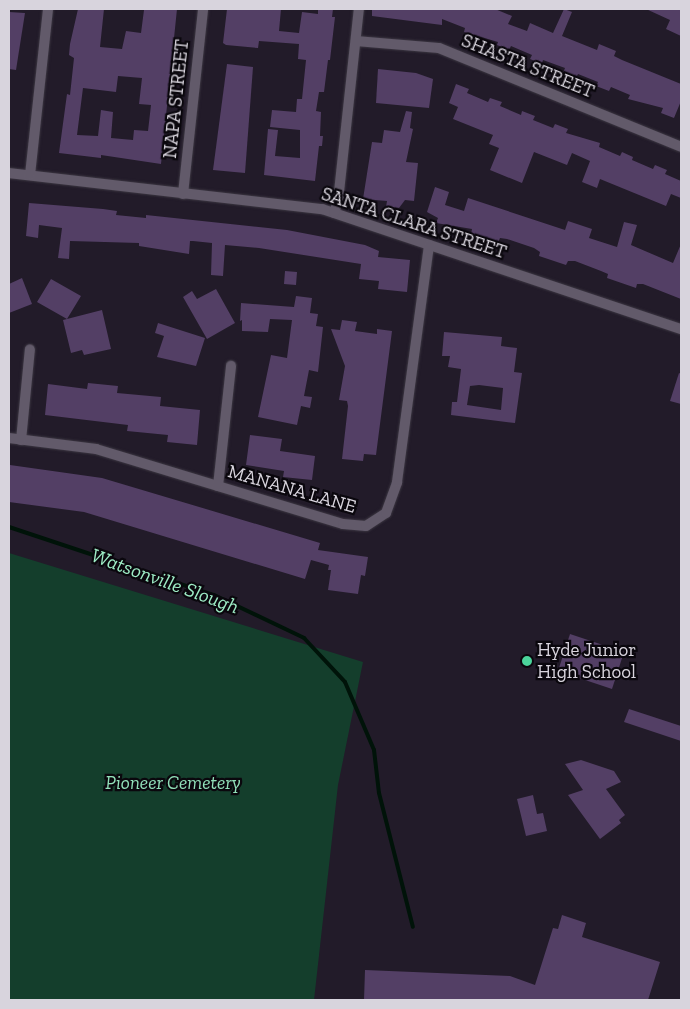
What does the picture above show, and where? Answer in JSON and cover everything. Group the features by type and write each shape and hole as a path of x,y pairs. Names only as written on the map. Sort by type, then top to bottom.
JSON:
{"street":[{"path":"30,175 48,9"},
{"name":"NAPA STREET","path":"183,194 203,9"},
{"path":"334,213 339,193 359,9"},
{"name":"SHASTA STREET","path":"356,41 439,48 681,147"},
{"name":"SANTA CLARA STREET","path":"9,173 309,207 334,213 681,329"},
{"name":"MANANA LANE","path":"9,438 96,450 354,527 366,526 386,513 397,482 429,245"},
{"path":"21,440 30,349"},
{"path":"218,486 231,366"}],"green space":[{"name":"Pioneer Cemetery","path":"9,553 363,662 338,785 314,1000 9,1000"}],"building":[{"path":"78,9 104,9 100,47 122,49 126,31 141,33 144,10 177,9 161,164 101,155 101,158 59,153 67,94 70,95 74,58 69,55","holes":["118,76 142,78 139,104 151,105 148,131 134,130 133,140 111,138 113,112 101,110 98,136 77,135 83,88 116,92"]},
{"path":"227,9 281,9 279,31 299,33 302,12 318,14 318,9 333,9 332,17 335,17 330,60 328,60 324,92 319,92 316,111 321,112 320,136 323,136 322,146 319,146 315,181 264,175 268,129 278,130 275,156 300,158 300,130 270,127 272,110 296,112 297,99 302,99 306,60 298,59 299,44 259,41 258,48 226,45 223,43"},
{"path":"372,9 495,9 512,16 508,24 527,31 530,23 553,33 564,9 572,12 562,36 597,50 599,44 616,51 614,56 622,60 681,84 681,101 674,118 661,113 663,108 628,99 630,95 611,87 609,91 596,86 598,82 578,74 576,78 563,73 565,68 543,60 542,64 530,59 532,55 511,46 509,50 497,45 498,42 464,32 465,28 442,19 442,25 372,16"},
{"path":"646,9 681,9 681,36 666,29 670,20"},
{"path":"9,12 25,13 16,70 9,69"},
{"path":"227,64 253,67 245,173 213,170"},
{"path":"378,69 416,73 433,79 429,108 376,103"},
{"path":"456,84 469,89 467,93 488,102 490,98 502,102 500,106 521,115 522,111 535,116 533,120 553,128 555,124 568,129 566,133 600,143 599,147 620,156 622,152 633,157 632,160 653,169 655,165 667,170 665,174 681,181 681,198 671,194 666,206 600,179 597,188 582,182 590,161 572,153 567,165 534,152 522,183 490,170 499,148 489,144 493,135 453,119 458,107 449,103"},
{"path":"406,111 412,112 410,128 413,129 406,162 418,163 414,201 405,200 399,208 386,207 387,201 363,199 372,142 382,143 384,130 400,132"},
{"path":"435,187 449,192 445,205 464,211 468,198 565,230 568,221 592,229 589,238 617,247 624,222 637,225 631,245 673,263 681,244 681,299 643,284 637,284 636,288 607,278 608,274 575,261 568,261 566,265 539,256 540,252 534,248 507,239 500,238 498,243 471,234 472,229 436,223 438,218 427,212"},
{"path":"29,203 103,209 117,211 116,215 146,218 146,215 287,230 365,245 379,251 378,257 410,260 407,292 378,289 379,281 359,279 361,264 259,248 225,245 223,276 211,275 212,243 193,241 190,241 189,254 139,246 139,243 70,241 69,259 58,258 62,228 39,225 38,238 26,236"},
{"path":"285,271 297,272 296,285 284,284"},
{"path":"22,278 32,304 9,313 9,284"},
{"path":"51,279 81,296 67,319 37,302"},
{"path":"216,289 235,323 207,339 183,297 192,291 197,299"},
{"path":"296,296 312,298 310,313 318,314 316,326 323,327 318,372 309,370 304,396 312,397 310,408 301,406 297,425 258,417 271,355 287,358 292,320 270,319 268,332 242,331 242,320 240,321 241,303 294,307"},
{"path":"102,310 111,349 84,355 82,350 71,353 63,320"},
{"path":"342,320 357,322 355,331 377,334 377,329 392,331 376,455 364,454 363,461 342,459 348,406 347,401 339,400 345,366 331,329 340,330"},
{"path":"158,323 205,338 196,366 157,357 164,336 155,333"},
{"path":"444,332 502,337 501,346 517,348 514,372 522,373 515,423 451,415 452,402 457,402 461,369 448,367 450,356 442,356","holes":["479,385 503,388 501,410 467,405 470,386"]},
{"path":"679,373 681,374 681,404 670,401"},
{"path":"88,383 118,386 117,393 161,397 160,406 200,410 197,445 167,442 168,435 127,431 128,425 45,415 48,384 87,389"},
{"path":"250,435 282,439 280,451 315,456 312,480 283,477 284,471 246,465"},
{"path":"10,465 102,478 320,543 318,550 368,557 365,576 361,575 358,594 328,590 331,570 328,570 329,565 311,560 305,579 84,512 9,502"},
{"path":"570,634 624,652 612,689 558,671"},
{"path":"629,709 681,726 681,741 624,722"},
{"path":"581,760 614,771 621,782 606,789 625,815 619,820 621,823 600,839 568,795 583,790 565,764"},
{"path":"533,795 537,814 543,813 547,831 526,836 517,799"},
{"path":"562,915 586,923 582,937 660,962 648,1000 364,1000 365,970 510,976 535,985 553,928 558,929"}],"waterway":[{"name":"Watsonville Slough","path":"9,527 214,595 304,638 345,682 374,750 379,793 413,927"}],"place":[{"name":"Hyde Junior High School","path":"527,661"}]}
